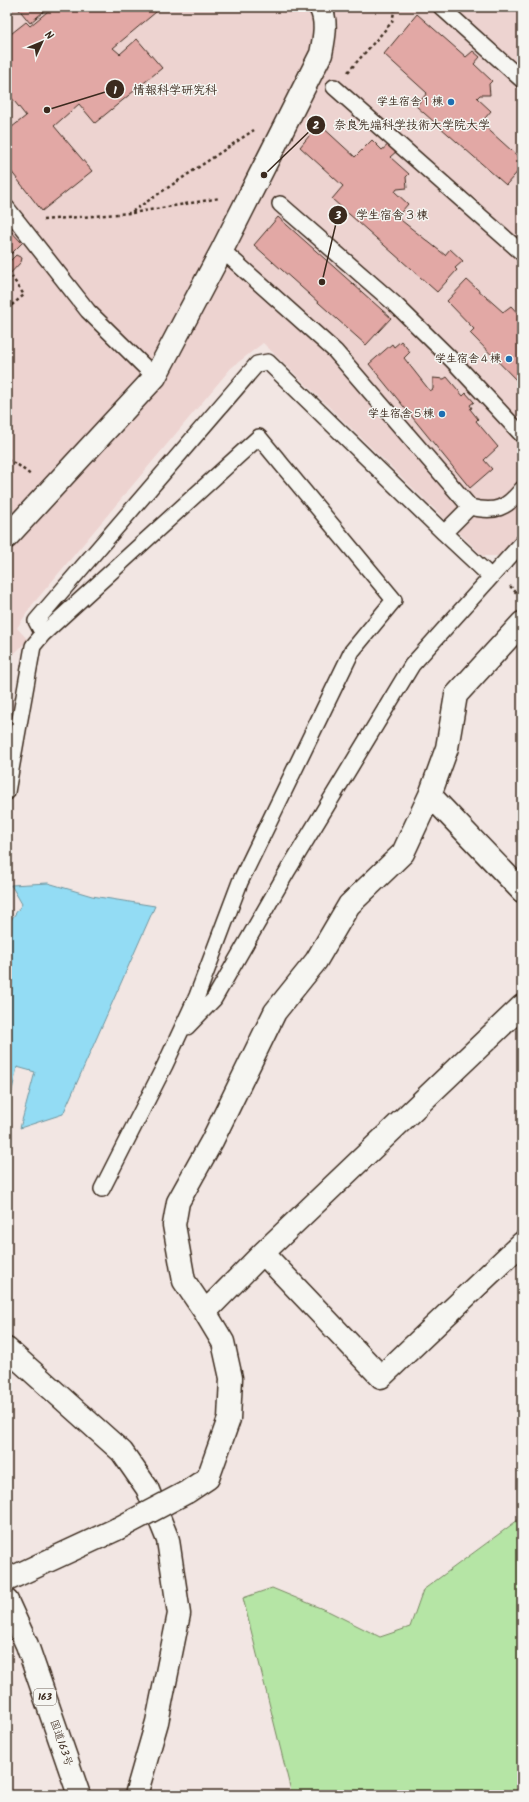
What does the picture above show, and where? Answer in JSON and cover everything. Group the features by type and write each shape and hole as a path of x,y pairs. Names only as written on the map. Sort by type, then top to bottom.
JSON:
{"main road":[{"path":"7,537 155,377 222,250 321,54 325,32 320,7"},
{"path":"7,1580 117,1529 187,1492 208,1478 229,1419 231,1378 223,1342 206,1312 184,1281 174,1225 178,1202 212,1141 275,1012 316,961 348,905 402,854 430,795 447,748 456,695 522,623"},
{"path":"430,795 522,891"},
{"path":"206,1312 263,1253 522,1006"},
{"path":"263,1253 381,1377 522,1243"},
{"path":"7,1349 122,1452 147,1488 168,1540 179,1614 157,1722 136,1795"},
{"name":"国道163号","path":"7,1601 27,1645 79,1795"}],"lane":[{"path":"441,7 522,80"},
{"path":"334,88 522,253"},
{"path":"280,204 396,305 453,361 522,435"},
{"path":"7,208 88,311 155,377"},
{"path":"222,250 335,351 470,507 484,510 505,507 522,489"},
{"path":"43,634 36,621 257,364 268,362 491,577"},
{"path":"7,792 33,646 43,634 259,437 394,600 352,651 240,882 197,996 178,1037 102,1189"},
{"path":"444,533 470,507"},
{"path":"178,1037 214,999 288,870 412,665 522,544"}],"path":[{"path":"334,88 392,22 395,7"},
{"path":"130,213 258,128"},
{"path":"18,222 130,213 250,193"},
{"path":"7,309 24,295 12,277"}],"shaded area":[{"path":"7,7 522,7 522,536 505,556 483,556 263,343 231,368 32,605 17,628 28,640 7,661"}],"green space":[{"path":"522,1517 522,1795 292,1795 243,1598 272,1588 330,1612 380,1637 410,1627 423,1590"}],"water":[{"path":"48,883 92,896 155,906 63,1114 20,1128 35,1072 17,1067 7,1114 7,923 11,920 22,904 11,885"}],"building":[{"path":"17,7 49,7 30,23"},
{"path":"53,7 162,7 113,48 120,54 137,39 162,68 95,123 79,104 54,126 92,171 42,211 7,166 7,131 26,116 7,92 7,37 26,22 30,26"},
{"name":"学生宿舎１棟","path":"417,14 466,57 473,51 480,57 474,64 492,81 489,84 490,95 480,95 477,98 491,111 481,123 522,160 522,169 521,168 506,185 416,106 427,93 384,54"},
{"path":"319,124 355,157 372,140 382,150 389,144 397,151 390,157 409,174 406,177 407,188 397,189 395,192 408,204 397,217 445,255 450,249 463,261 455,268 457,270 437,292 332,199 343,186 300,147"},
{"path":"278,217 391,318 366,345 254,245"},
{"path":"7,227 22,243 7,258"},
{"path":"16,255 22,258 21,262 7,277 7,264"},
{"name":"学生宿舎４棟","path":"467,280 503,312 511,306 522,318 522,386 470,333 474,329 447,301"},
{"name":"学生宿舎５棟","path":"401,341 410,352 404,358 430,391 433,389 433,378 444,379 447,377 463,396 466,393 474,402 470,405 472,408 470,409 478,419 476,421 498,447 484,460 492,469 470,488 369,364 392,344 394,347"}],"place":[{"name":"学生宿舎１棟","path":"451,102"},
{"name":"情報科学研究科","path":"47,110"},
{"name":"奈良先端科学技術大学院大学","path":"264,175"},
{"name":"学生宿舎３棟","path":"322,282"},
{"name":"学生宿舎４棟","path":"509,359"},
{"name":"学生宿舎５棟","path":"442,414"}]}
